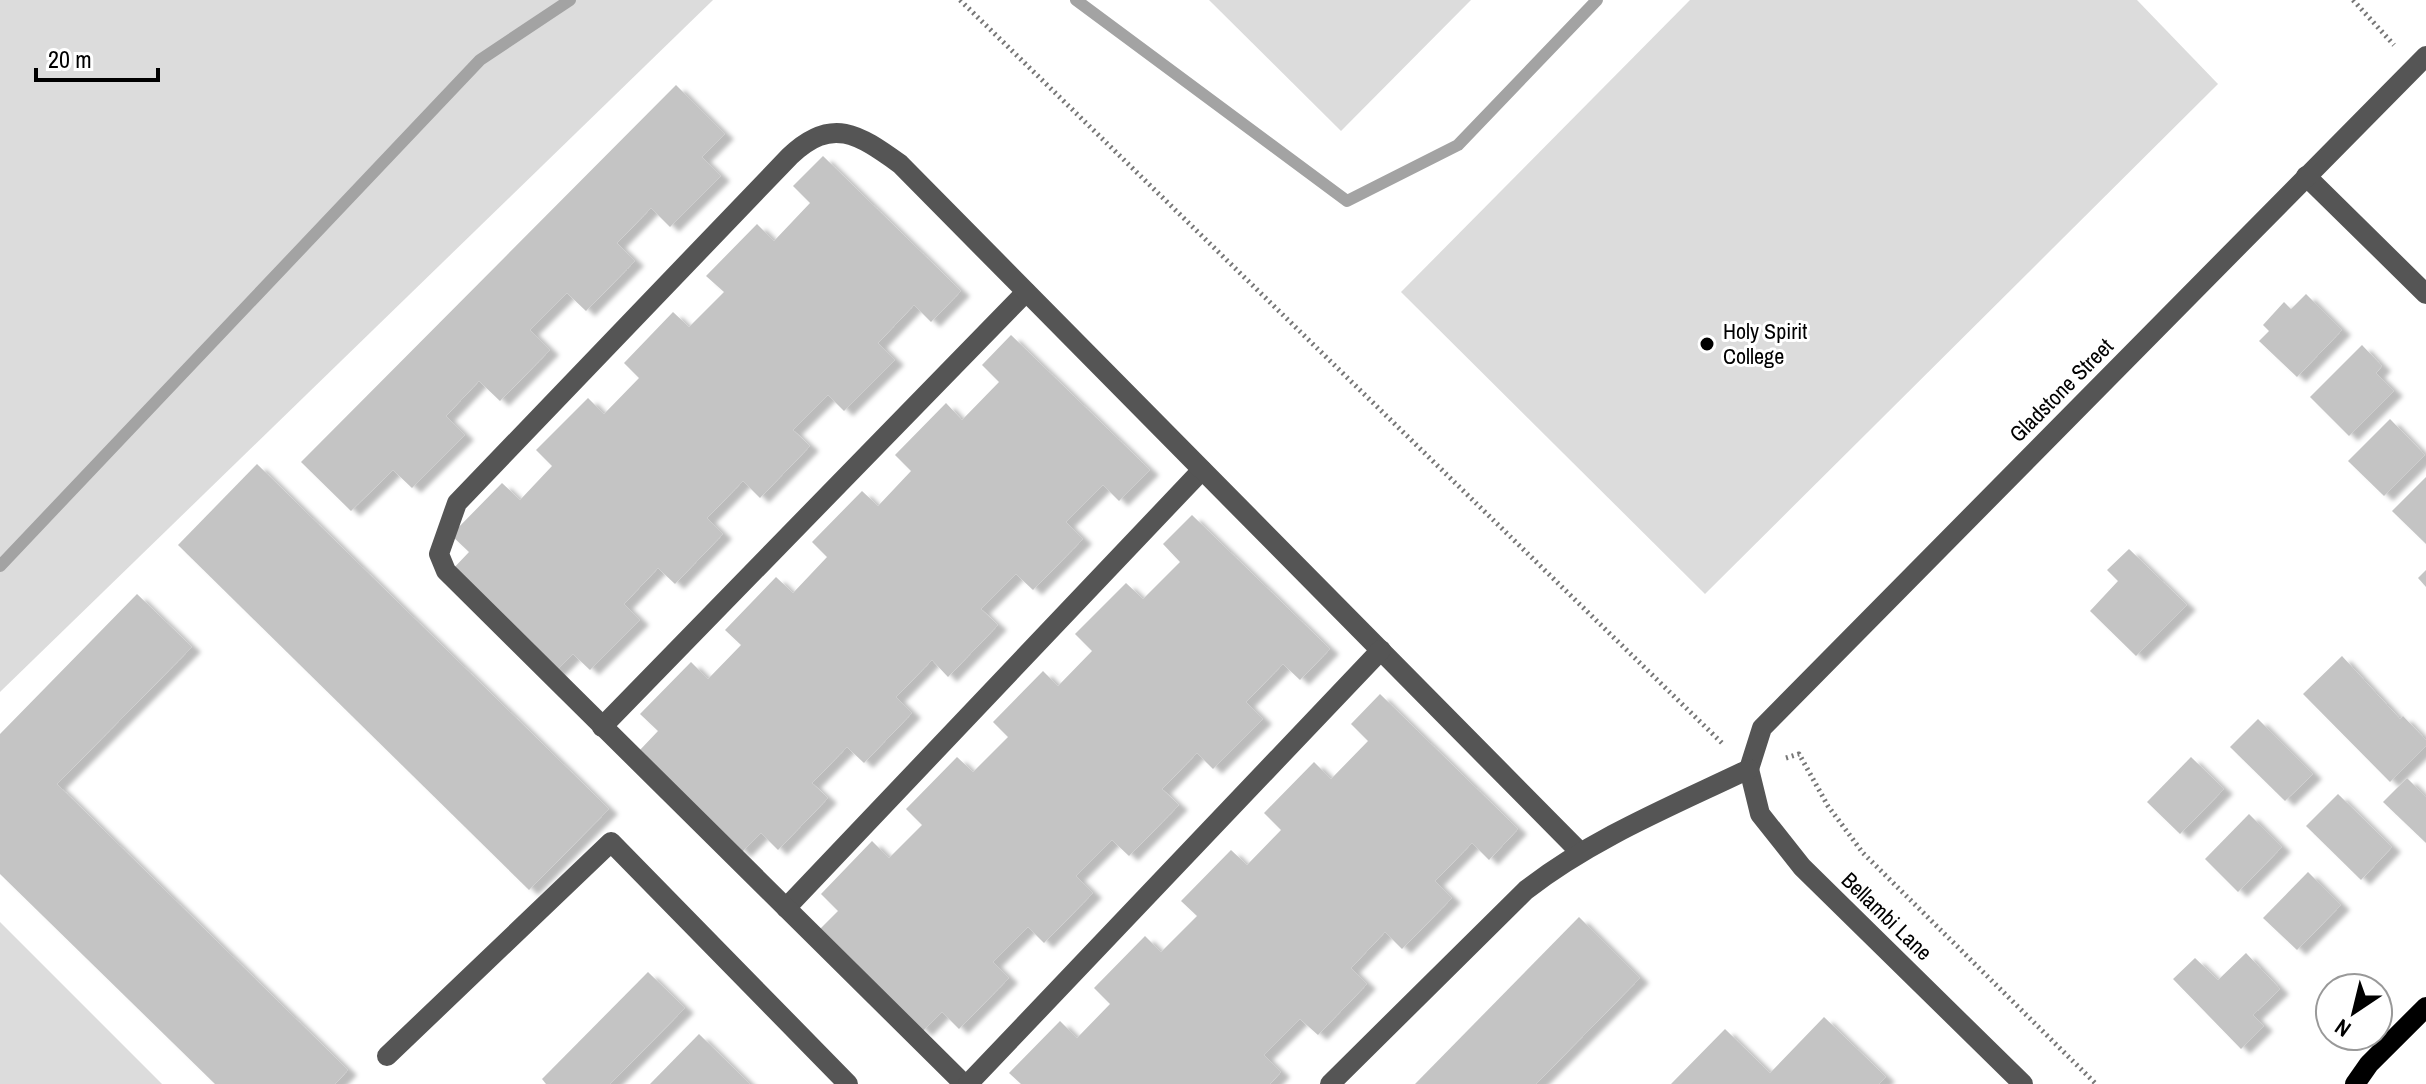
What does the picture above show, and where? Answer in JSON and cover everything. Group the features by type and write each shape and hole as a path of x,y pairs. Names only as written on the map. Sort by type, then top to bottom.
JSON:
{"main road":[{"path":"2355,1084 2369,1064 2426,1007"},
{"path":"2340,1084 2369,1064"}],"street":[{"name":"Gladstone Street","path":"1749,769 1762,728 2426,56"},
{"path":"1381,650 966,1084 446,571 439,554 457,503 790,156 823,132 846,133 870,143 900,164 1381,650 1579,851"},
{"path":"2306,176 2426,294"},
{"path":"602,727 1026,292"},
{"path":"786,908 1202,470"},
{"path":"1330,1084 1526,890 1579,851 1749,769"},
{"name":"Bellambi Lane","path":"1749,769 1760,814 1802,867 2023,1082"},
{"path":"387,1056 611,842 848,1084"}],"path":[{"path":"960,0 1749,769 1799,754 1828,806 1863,853 2096,1084"},
{"path":"2353,0 2394,45"}],"shaded area":[{"path":"0,0 713,0 0,692"},
{"path":"1209,0 1471,0 1341,131"},
{"path":"1690,0 2137,0 2218,84 1705,594 1401,292"},
{"path":"0,922 162,1084 0,1084"}],"building":[{"path":"676,85 725,134 702,157 721,176 670,227 651,208 617,243 635,261 586,311 567,293 530,330 550,350 500,401 479,381 446,416 465,435 412,488 393,470 351,511 301,462"},
{"path":"823,156 961,291 931,322 914,305 878,343 895,360 844,411 828,395 793,430 810,446 760,498 743,481 707,518 723,534 675,584 658,568 624,604 640,620 590,670 573,654 554,673 450,572 469,552 451,535 502,483 520,500 552,466 536,450 588,398 604,414 639,378 624,363 673,312 689,327 724,292 706,276 757,224 774,241 810,203 793,186"},
{"path":"2306,294 2342,330 2297,377 2259,341 2269,331 2263,325 2284,302 2291,309"},
{"path":"1011,335 1150,470 1119,501 1103,485 1066,522 1083,539 1033,590 1016,574 981,609 998,625 948,677 932,660 896,697 912,713 864,763 847,747 812,783 828,798 778,850 761,833 742,852 639,751 658,731 640,714 691,662 708,679 741,645 725,630 776,577 793,593 827,557 812,542 862,491 878,506 911,471 895,455 946,403 962,420 999,382 982,365"},
{"path":"2362,345 2382,366 2376,373 2394,391 2349,436 2310,397"},
{"path":"2390,419 2425,455 2384,496 2348,461"},
{"path":"257,464 609,809 529,890 178,545"},
{"path":"2426,477 2426,544 2392,511"},
{"path":"1192,515 1330,649 1300,680 1283,664 1246,702 1263,719 1213,769 1197,753 1162,789 1179,805 1129,856 1112,840 1076,876 1093,893 1044,943 1028,927 993,962 1009,978 959,1029 942,1012 923,1031 819,930 838,911 821,894 872,841 889,858 922,825 906,809 957,757 973,772 1008,737 993,722 1043,671 1058,686 1092,651 1075,634 1126,583 1143,599 1180,562 1163,544"},
{"path":"2129,549 2187,605 2136,656 2090,611 2118,581 2107,570"},
{"path":"2426,570 2426,587 2418,578"},
{"path":"137,594 192,647 57,784 348,1070 335,1084 215,1084 0,874 0,734"},
{"path":"2342,656 2400,719 2403,716 2426,740 2426,746 2390,782 2303,694"},
{"path":"1380,694 1518,829 1489,860 1472,843 1435,881 1452,898 1402,949 1385,932 1351,968 1367,984 1318,1035 1300,1019 1264,1055 1281,1072 1270,1084 1021,1084 1009,1073 1060,1021 1077,1038 1110,1004 1094,988 1145,936 1161,952 1197,916 1181,901 1231,850 1247,865 1281,830 1264,813 1314,762 1331,779 1368,741 1351,724"},
{"path":"2258,719 2313,774 2285,801 2230,747"},
{"path":"2191,757 2224,789 2180,834 2147,802"},
{"path":"2407,778 2426,797 2426,843 2383,802"},
{"path":"2338,794 2392,847 2361,880 2306,826"},
{"path":"2249,814 2282,847 2238,892 2205,859"},
{"path":"2308,872 2341,905 2297,950 2263,918"},
{"path":"1579,917 1640,978 1536,1084 1415,1084"},
{"path":"2246,953 2280,989 2253,1015 2264,1026 2241,1049 2173,979 2195,958 2218,980"},
{"path":"648,972 685,1008 610,1084 546,1084 542,1079"},
{"path":"1824,1017 1886,1077 1879,1084 1671,1084 1725,1029 1770,1073"},
{"path":"699,1034 750,1084 650,1084"}],"waterway":[{"path":"0,566 480,60 570,0"},
{"path":"1076,0 1347,201 1458,145 1597,0"}],"place":[{"name":"Holy Spirit College","path":"1707,344"}]}
